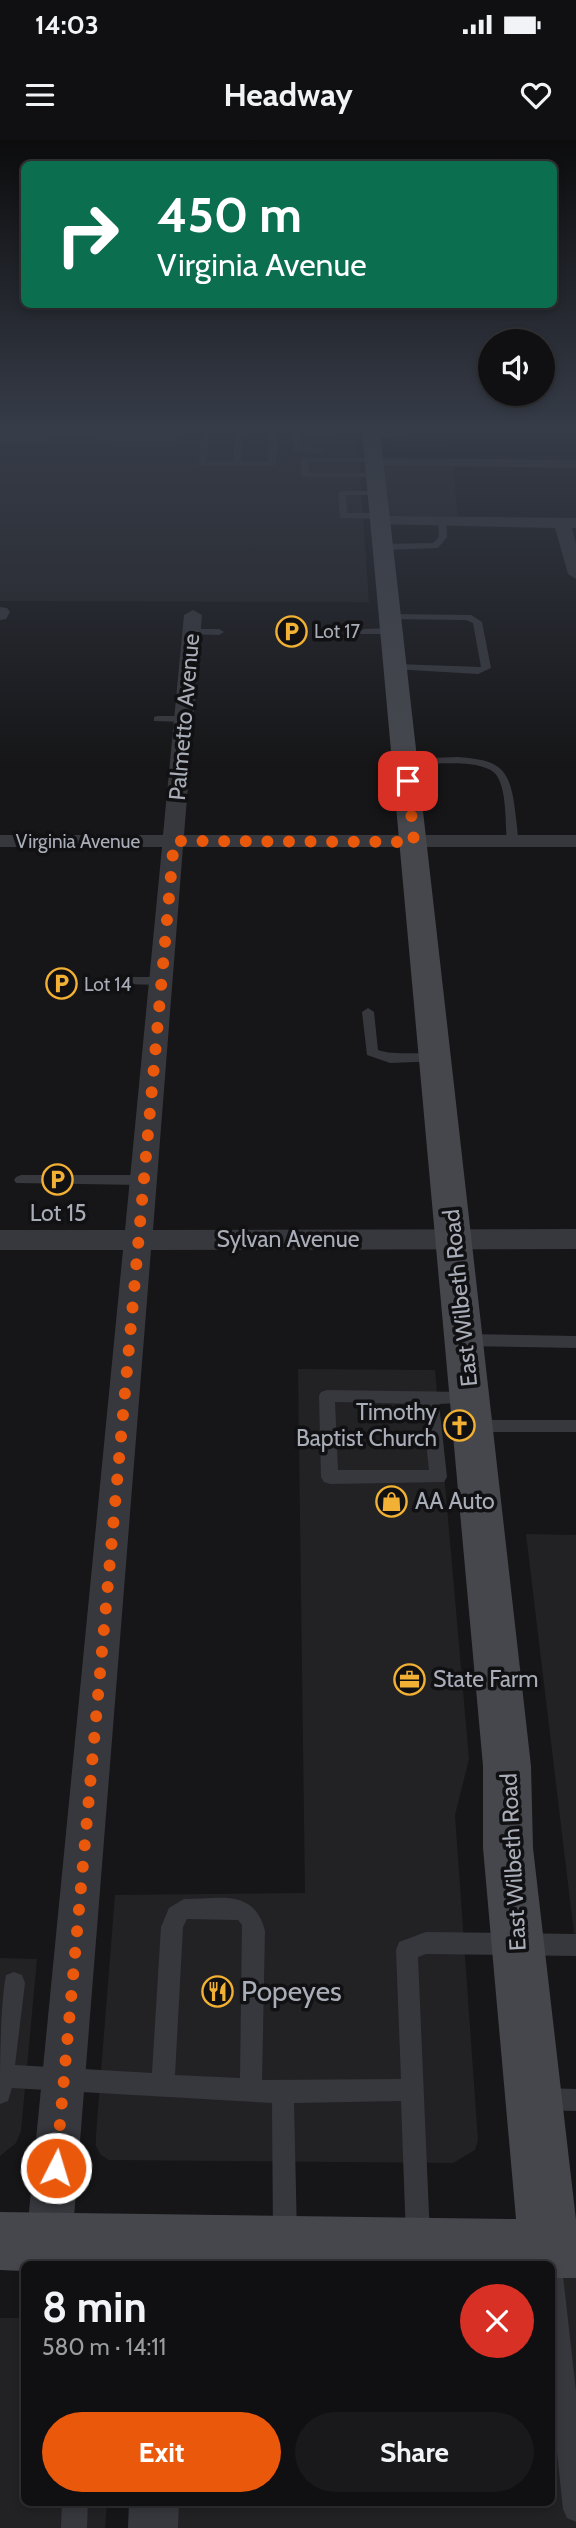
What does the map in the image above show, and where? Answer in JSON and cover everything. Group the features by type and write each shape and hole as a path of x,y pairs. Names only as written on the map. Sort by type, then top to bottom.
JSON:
{"main road":[{"name":"East Wilbeth Road","path":"383,542 464,1340 458,1407 507,1766 508,1848 532,2099 556,2260"},
{"path":"24,2242 161,2254 286,2246 418,2247 556,2260"}],"street":[{"path":"572,542 576,573"},
{"name":"Palmetto Avenue","path":"24,2242 63,2078 174,841 171,719 201,626"},
{"name":"Virginia Avenue","path":"0,841 576,841"},
{"name":"Sylvan Avenue","path":"0,1240 576,1239"},
{"path":"153,2528 154,2506"}],"lane":[{"path":"383,547 435,546 438,542"},
{"path":"363,632 392,624 468,617 477,622 486,668 478,671 396,667"},
{"path":"406,762 466,761 492,765 502,775 513,841"},
{"path":"127,981 161,981"},
{"path":"369,1012 372,1052 390,1059 436,1058"},
{"path":"21,1180 143,1180"},
{"path":"464,1340 576,1342"},
{"path":"458,1407 438,1476 330,1477 327,1396 458,1407 576,1426"},
{"path":"163,2084 172,1927 176,1915 184,1909 242,1910 251,1919 254,1931 251,2090"},
{"path":"418,2247 407,1950 426,1943 576,1945"},
{"path":"14,1983 1,2085 63,2078 283,2092 412,2090"},
{"path":"283,2092 286,2246"},
{"path":"532,2099 576,2100"},
{"path":"556,2260 559,2423 576,2509"},
{"path":"74,2528 75,2506"}],"shaded area":[{"path":"0,542 365,542 369,602 0,601"},
{"path":"298,1369 435,1370 469,1759 455,1815 478,2140 475,2150 453,2163 109,2160 101,2155 96,2146 96,2135 115,1895 305,1893"},
{"path":"526,1534 576,1535 576,1950"},
{"path":"0,1958 37,1959 21,2131 16,2143 0,2156"},
{"path":"161,2243 576,2250 576,2528 153,2528 154,2506 555,2506 555,2261 161,2261"},
{"path":"0,2318 21,2318 21,2506 107,2506 105,2528 0,2528"}],"place":[{"name":"Lot 17","path":"291,631"},
{"name":"Lot 14","path":"61,984"},
{"name":"Lot 15","path":"58,1179"},
{"name":"Timothy Baptist Church","path":"460,1425"},
{"name":"AA Auto","path":"392,1501"},
{"name":"State Farm","path":"410,1679"},
{"name":"Popeyes","path":"218,1991"}],"route":[{"path":"56,2168 174,841 414,842 408,781"}]}
